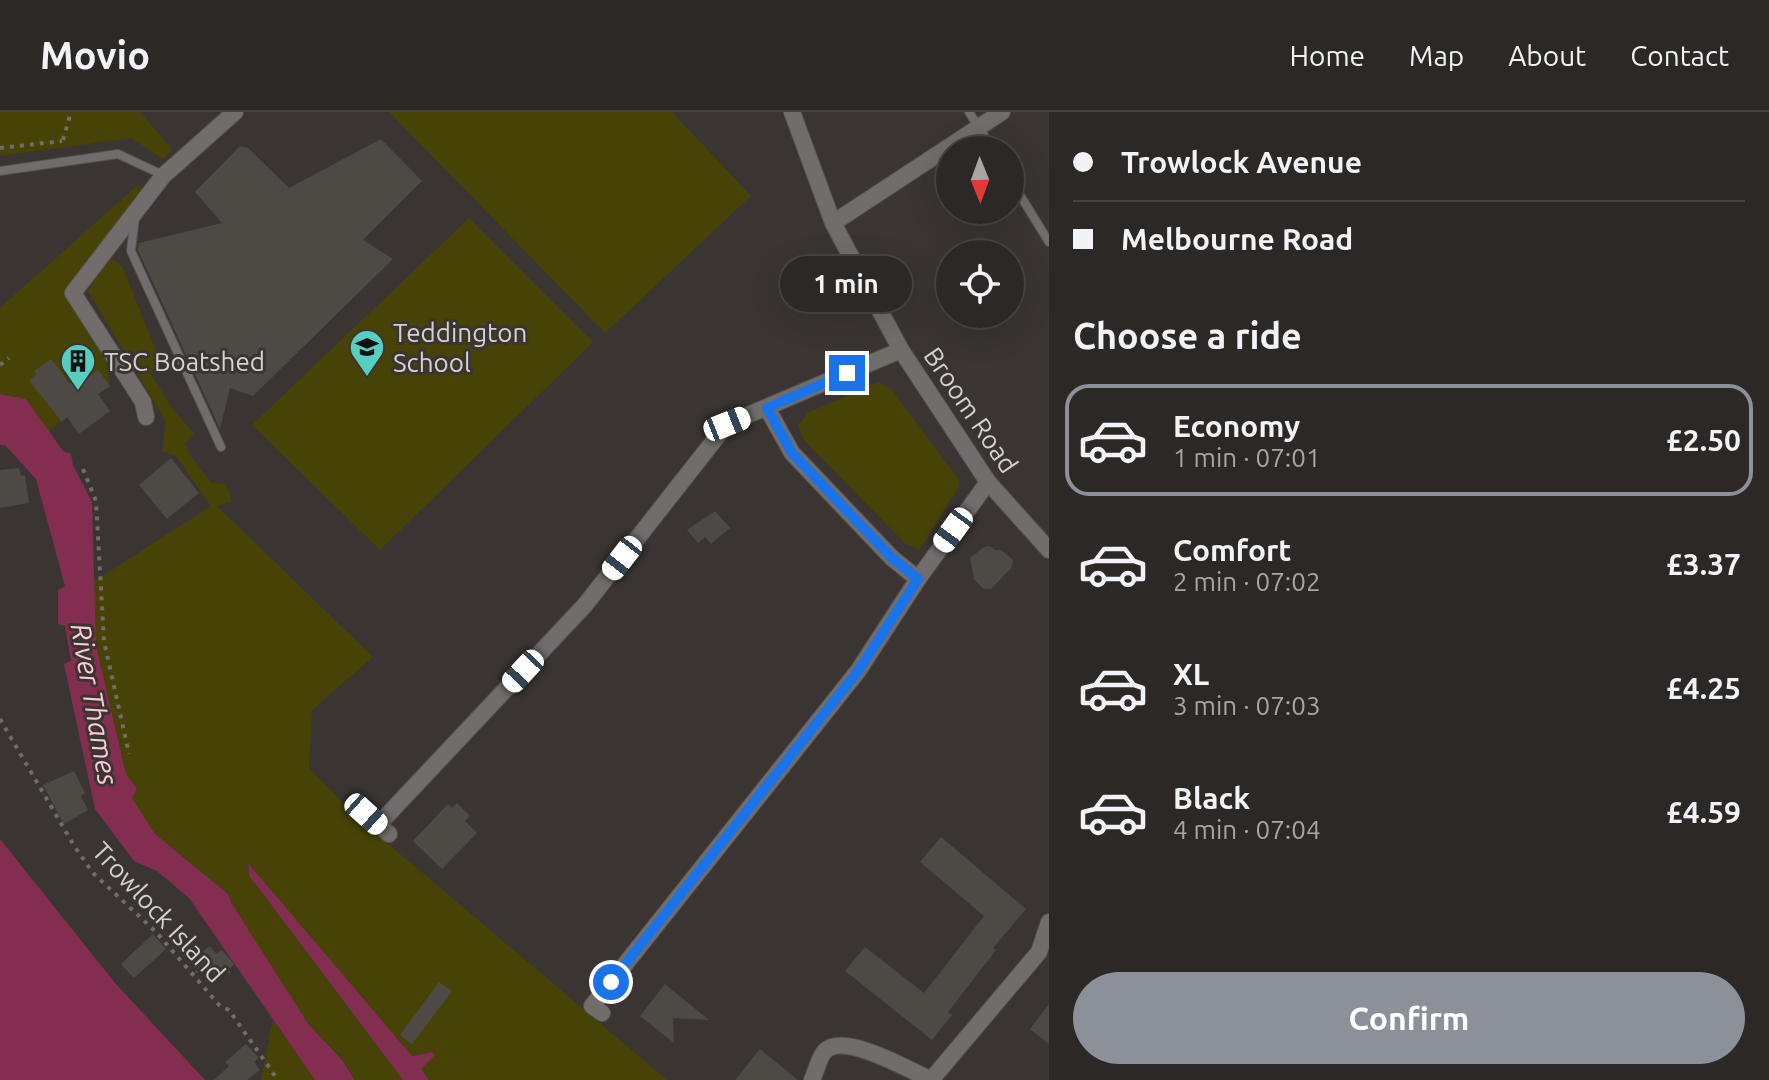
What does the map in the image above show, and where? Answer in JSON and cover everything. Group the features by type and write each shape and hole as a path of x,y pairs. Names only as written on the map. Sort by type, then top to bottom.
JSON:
{"street":[{"path":"146,417 143,402 73,293 163,176 235,112"},
{"name":"Broom Road","path":"792,112 833,223 901,350 988,482 1049,550"},
{"path":"833,223 1002,112"},
{"path":"378,824 585,605 727,424 901,350"},
{"path":"767,408 792,453 892,558 918,579"},
{"path":"592,1006 858,671 918,579 988,482"},
{"path":"812,1080 824,1052 835,1045 854,1046 931,1080 1039,952 1049,922"}],"lane":[{"path":"969,112 984,136"},
{"path":"0,171 118,154 163,176"},
{"path":"1024,202 1049,242"},
{"path":"135,212 131,251 221,447"}],"path":[{"path":"59,152 71,112"},
{"path":"0,148 62,141"},
{"path":"0,365 9,358"},
{"path":"83,469 96,501 104,641 129,754"},
{"name":"Trowlock Island","path":"0,719 93,873 156,932 220,1006 229,1010 278,1080"}],"shaded area":[{"path":"0,112 140,112 172,150 163,159 132,138 0,156"},
{"path":"389,112 672,112 751,196 605,333"},
{"path":"138,185 145,190 66,295 107,355 102,356 110,386 48,431 26,399 0,394 0,308"},
{"path":"469,218 593,342 380,550 252,425"},
{"path":"109,256 123,268 161,363 150,373 172,408 194,433 185,443 189,454 212,483 226,484 232,501 217,506 373,657 312,710 309,768 359,819 667,1080 429,1080 421,1069 435,1054 412,1056 248,863 249,876 403,1080 354,1080 344,1061 309,1025 228,894 155,834 132,798 137,789 126,774 96,645 93,582 211,506 176,456 162,451 166,422 88,291"},
{"path":"878,382 891,389 959,480 958,488 920,549 907,545 804,440 798,426 808,413"},
{"path":"273,1020 315,1080 261,1080"}],"water":[{"name":"River Thames","path":"0,394 26,399 63,451 71,454 73,465 92,502 96,645 126,774 137,789 132,798 155,834 228,894 309,1025 344,1062 354,1080 315,1080 189,898 157,871 134,861 95,809 64,664 71,661 65,626 58,624 58,590 65,586 36,479 5,445 0,445"},
{"path":"0,839 115,983 205,1080 0,1080"},
{"path":"248,863 412,1056 432,1052 435,1055 421,1069 429,1080 403,1080 249,876"}],"building":[{"path":"381,139 422,181 363,240 393,259 253,396 230,388 220,429 138,250 139,243 222,223 195,192 240,146 248,148 289,188"},
{"path":"51,359 70,384 84,374 87,378 98,370 110,386 98,394 110,411 79,434 67,417 62,422 29,380 37,374 34,371"},
{"path":"171,458 199,493 167,519 139,485"},
{"path":"19,468 21,476 25,475 29,503 0,508 0,470"},
{"path":"715,511 730,528 711,544 705,537 698,543 687,530"},
{"path":"990,546 1013,560 1012,567 991,589 984,589 974,579 970,558"},
{"path":"74,771 85,793 81,796 88,810 64,824 43,785"},
{"path":"457,803 470,816 465,821 477,833 442,869 413,841 448,804 452,808"},
{"path":"941,837 1026,909 993,948 996,950 948,1012 952,1015 932,1040 845,971 865,947 924,993 984,916 920,862"},
{"path":"153,934 166,949 134,978 121,964"},
{"path":"210,946 216,954 222,950 234,964 229,970 231,973 212,973 206,978 201,973 193,973 198,969 191,961"},
{"path":"439,982 452,991 412,1044 400,1035"},
{"path":"665,984 709,1020 673,1018 674,1043 640,1016"},
{"path":"1049,1004 1049,1044 1030,1029"},
{"path":"246,1044 259,1058 254,1062 260,1070 247,1080 214,1080 229,1066 225,1062"},
{"path":"760,1049 798,1080 735,1080"}],"place":[{"name":"Teddington School","path":"367,378"},
{"name":"TSC Boatshed","path":"78,392"}],"route":[{"path":"611,982 858,671 918,579 892,558 792,453 767,408 847,373"}]}
